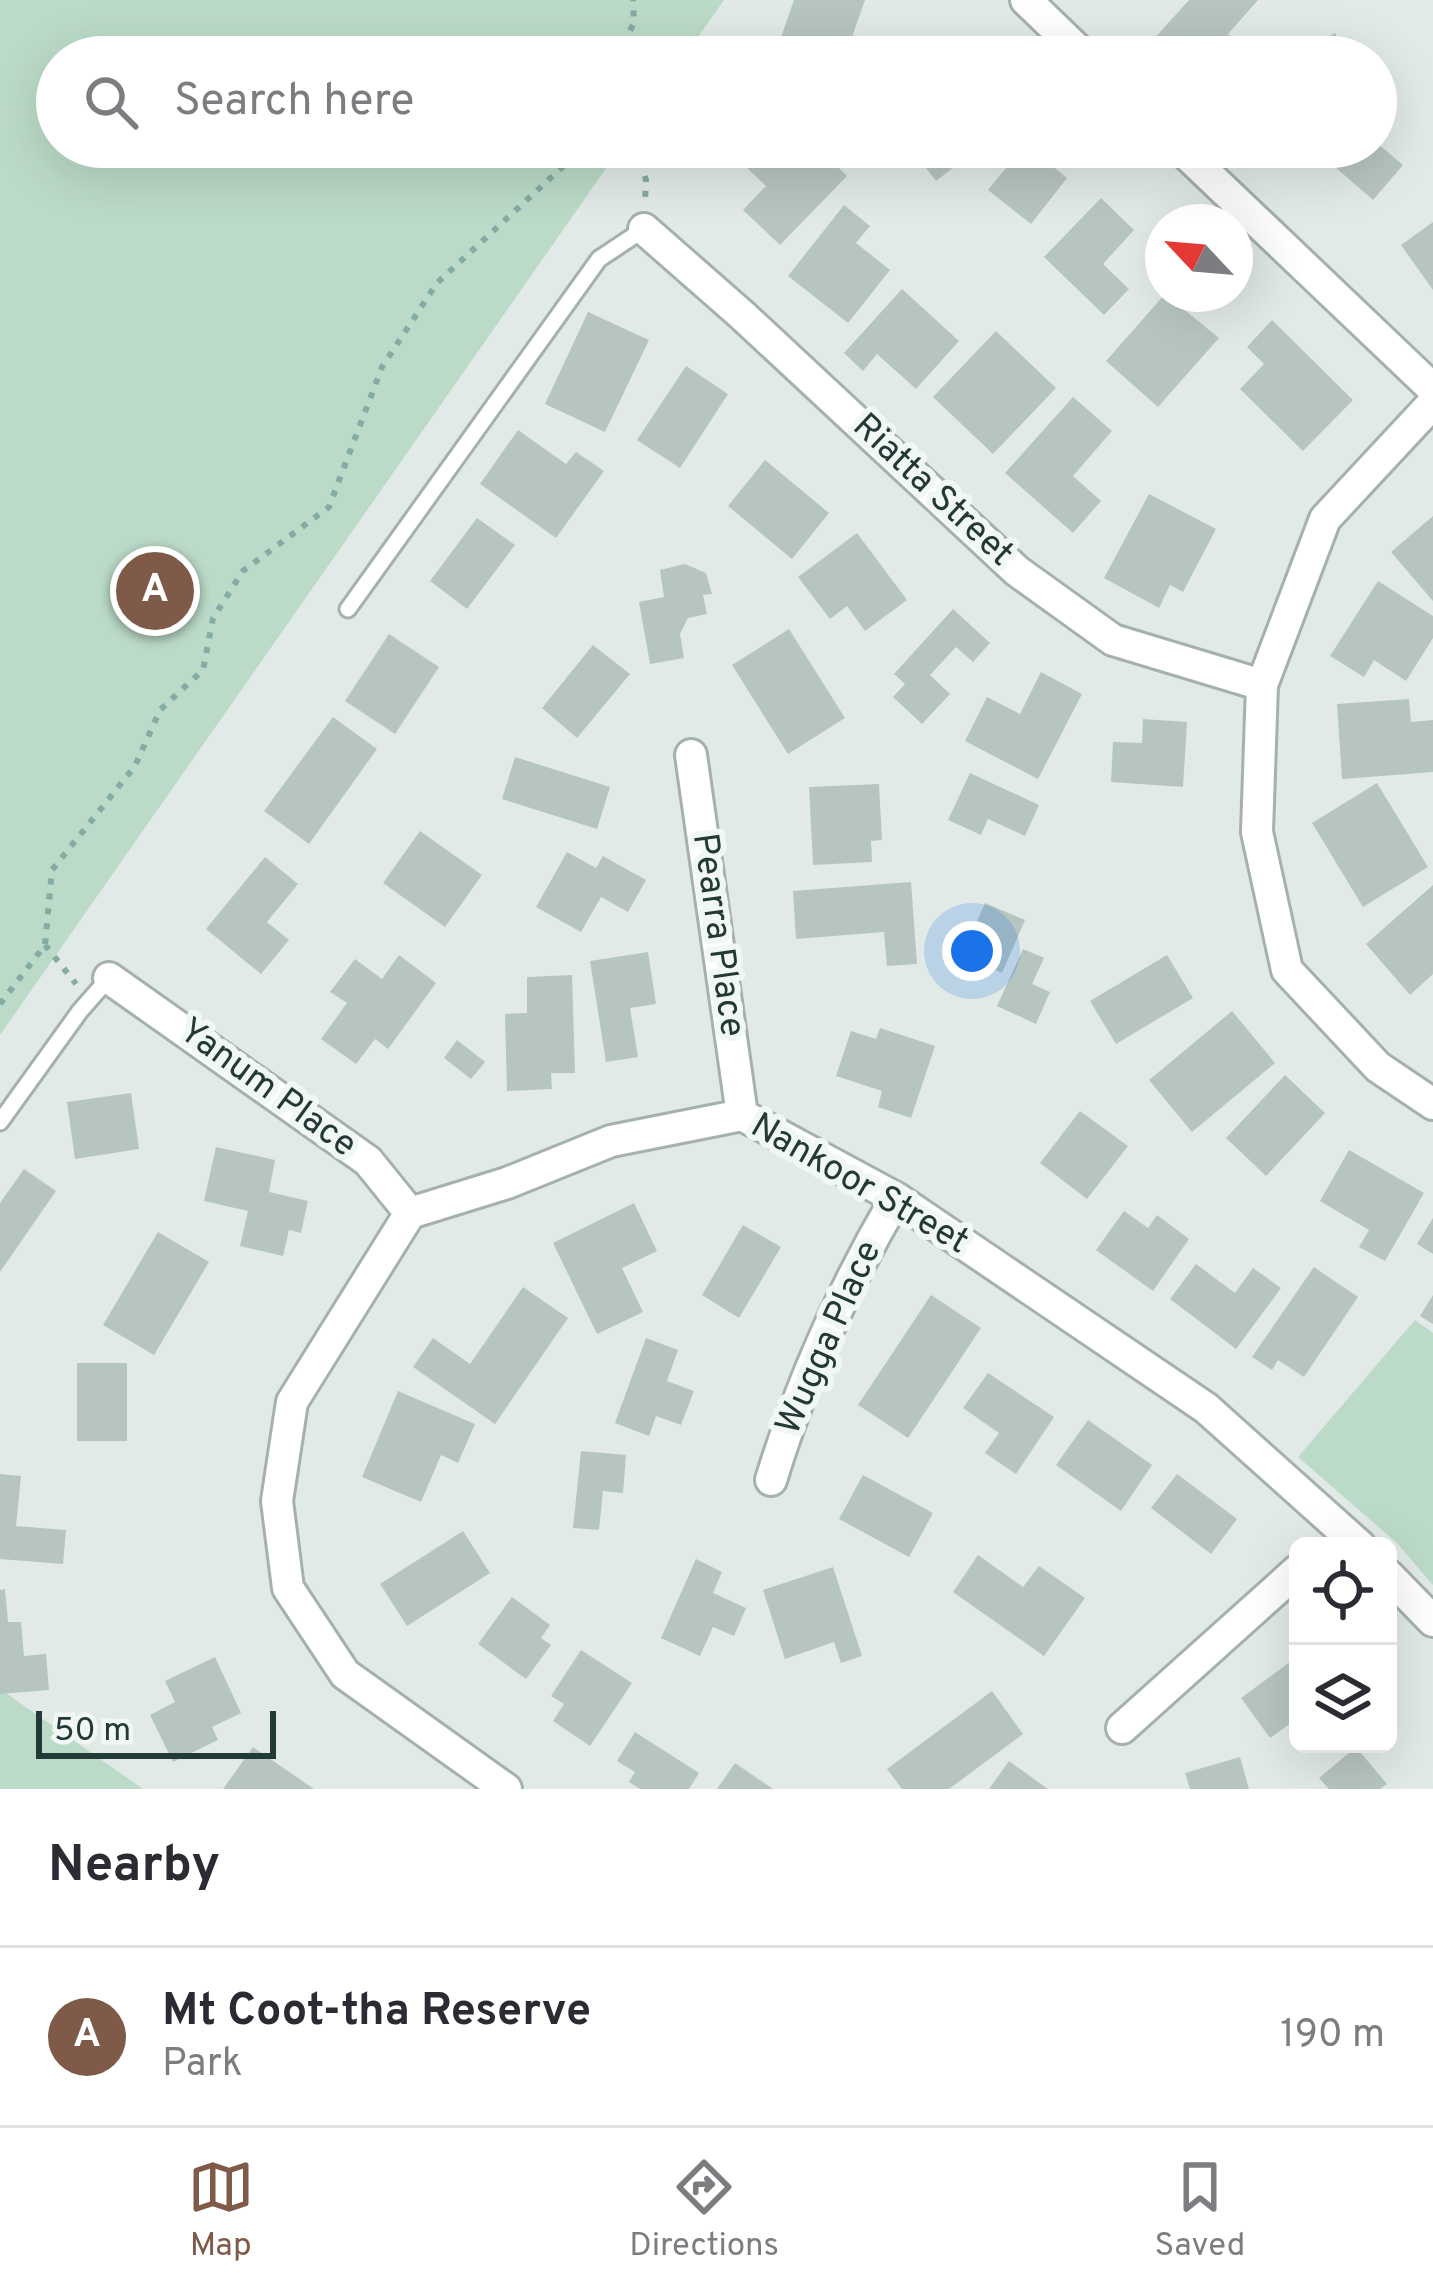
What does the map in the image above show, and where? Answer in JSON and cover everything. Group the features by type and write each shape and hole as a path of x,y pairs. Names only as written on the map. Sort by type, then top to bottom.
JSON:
{"street":[{"path":"1026,0 1063,36"},
{"path":"1201,168 1433,389"},
{"name":"Riatta Street","path":"644,230 1017,571 1113,640 1262,685"},
{"path":"1433,404 1325,519 1262,685 1257,832 1287,970 1378,1066 1433,1104"},
{"name":"Pearra Place","path":"691,755 742,1114"},
{"name":"Yanum Place","path":"99,989 368,1161 410,1213"},
{"name":"Nankoor Street","path":"410,1213 507,1184 610,1141 742,1114 896,1198 1205,1408 1340,1537"},
{"name":"Wugga Place","path":"772,1480 792,1410 867,1247 896,1198"},
{"path":"410,1213 292,1402 277,1501 288,1588 345,1674 506,1789"},
{"path":"1122,1728 1289,1578"},
{"path":"1397,1584 1433,1621"}],"lane":[{"path":"348,609 599,259 644,230"},
{"path":"0,1121 99,989"}],"path":[{"path":"627,36 634,23 633,0"},
{"path":"0,1004 45,945 52,870 135,766 160,710 202,670 214,618 243,571 329,507 382,367 437,283 561,168"},
{"path":"643,168 644,230"},
{"path":"45,945 99,989"}],"green space":[{"path":"0,0 724,0 699,36 36,36 36,168 606,168 0,1035"},
{"path":"1415,1320 1433,1333 1433,1585 1397,1537 1390,1537 1298,1457"},
{"path":"0,1689 143,1789 0,1789"}],"building":[{"path":"794,0 865,0 852,36 781,36"},
{"path":"1189,0 1258,0 1230,36 1157,36"},
{"path":"1397,160 1403,165 1373,200 1336,168 1397,168"},
{"path":"747,168 839,168 847,176 780,245 743,210 766,186"},
{"path":"926,168 953,168 936,181"},
{"path":"1006,168 1055,168 1067,178 1031,224 988,190"},
{"path":"1101,198 1134,230 1103,264 1129,289 1104,315 1044,257"},
{"path":"844,205 870,226 856,243 890,270 848,323 788,276"},
{"path":"1433,222 1433,290 1401,245"},
{"path":"902,289 959,341 916,389 877,354 863,371 844,353"},
{"path":"588,312 649,340 605,432 545,404"},
{"path":"1149,312 1187,312 1219,338 1158,407 1106,361"},
{"path":"1272,320 1353,400 1303,451 1240,389 1264,364 1247,347"},
{"path":"996,331 1056,388 993,454 933,397"},
{"path":"686,366 728,394 680,468 637,440"},
{"path":"1073,397 1112,431 1073,476 1101,501 1073,533 1005,473"},
{"path":"518,430 566,464 576,452 604,471 556,538 480,484"},
{"path":"765,460 829,513 792,559 728,506"},
{"path":"1149,494 1216,529 1183,592 1170,585 1159,608 1104,578"},
{"path":"1433,516 1433,601 1391,552"},
{"path":"477,518 515,545 467,609 430,581"},
{"path":"857,533 907,600 865,631 847,606 830,619 798,577"},
{"path":"685,564 706,573 712,594 703,595 707,614 688,618 680,634 684,658 650,664 639,602 664,597 660,570"},
{"path":"1378,581 1433,616 1433,638 1406,681 1374,660 1364,677 1330,656"},
{"path":"953,609 990,643 973,662 956,647 930,675 950,694 922,724 893,697 905,684 894,674"},
{"path":"789,629 845,718 788,754 732,665"},
{"path":"389,634 439,667 395,734 345,701"},
{"path":"593,645 630,674 577,738 542,708"},
{"path":"1041,672 1082,694 1038,779 965,741 987,697 1020,714"},
{"path":"1409,699 1411,722 1433,720 1433,772 1342,779 1337,704"},
{"path":"333,717 377,749 309,844 264,811"},
{"path":"1143,719 1187,722 1183,787 1111,782 1113,742 1142,743"},
{"path":"515,757 610,787 597,829 502,799"},
{"path":"970,773 1039,805 1025,836 988,819 981,835 948,820"},
{"path":"1377,783 1428,867 1363,907 1312,823"},
{"path":"879,784 882,840 871,841 872,862 813,865 809,787"},
{"path":"420,831 482,875 445,927 383,883"},
{"path":"567,852 596,868 603,856 646,880 628,912 601,897 581,932 536,907"},
{"path":"265,857 298,884 267,922 289,940 261,974 206,929"},
{"path":"911,882 917,964 887,966 884,932 796,939 793,891"},
{"path":"1433,885 1433,974 1410,995 1366,944"},
{"path":"985,903 1025,920 1002,973 962,955"},
{"path":"1023,949 1044,958 1032,984 1050,992 1036,1024 997,1006"},
{"path":"648,952 656,1004 630,1008 638,1057 606,1062 590,961"},
{"path":"399,955 436,983 388,1049 375,1039 356,1064 321,1039 347,1003 330,992 355,959 382,979"},
{"path":"1167,955 1193,998 1116,1044 1090,1001"},
{"path":"572,975 575,1073 551,1073 552,1089 507,1091 505,1014 527,1013 527,977"},
{"path":"1232,1011 1275,1063 1192,1132 1149,1080"},
{"path":"880,1028 935,1046 911,1118 878,1107 882,1091 836,1076 851,1031 876,1039"},
{"path":"457,1040 485,1062 471,1079 444,1058"},
{"path":"1285,1075 1325,1113 1266,1176 1226,1138"},
{"path":"131,1093 139,1149 75,1159 67,1102"},
{"path":"1080,1111 1128,1146 1087,1199 1040,1163"},
{"path":"216,1147 275,1160 269,1192 308,1201 301,1233 289,1230 283,1256 240,1246 248,1211 204,1201"},
{"path":"1349,1150 1424,1193 1385,1261 1359,1247 1369,1230 1320,1201"},
{"path":"24,1169 56,1191 0,1272 0,1203"},
{"path":"634,1203 657,1251 622,1268 643,1312 597,1334 553,1243"},
{"path":"1124,1211 1148,1228 1157,1215 1189,1239 1153,1291 1096,1250"},
{"path":"1433,1218 1433,1254 1417,1244"},
{"path":"743,1225 781,1247 739,1318 702,1295"},
{"path":"158,1232 209,1262 154,1355 103,1325"},
{"path":"1196,1264 1235,1293 1253,1268 1281,1288 1236,1349 1170,1299"},
{"path":"1314,1267 1358,1297 1304,1377 1278,1360 1272,1370 1252,1357"},
{"path":"523,1287 568,1318 495,1424 413,1367 433,1338 470,1364"},
{"path":"931,1295 981,1328 908,1438 858,1405"},
{"path":"1433,1295 1433,1324 1420,1316"},
{"path":"646,1338 678,1350 667,1381 694,1391 681,1425 656,1416 649,1436 615,1423"},
{"path":"77,1363 127,1363 127,1441 77,1441"},
{"path":"988,1373 1054,1417 1016,1474 985,1453 999,1433 963,1408"},
{"path":"398,1391 475,1424 458,1463 441,1455 421,1502 362,1477"},
{"path":"1088,1420 1152,1465 1121,1511 1056,1465"},
{"path":"581,1451 626,1455 623,1493 603,1491 599,1530 573,1528"},
{"path":"0,1474 21,1476 16,1526 66,1530 63,1564 0,1559"},
{"path":"1177,1474 1237,1519 1211,1554 1151,1508"},
{"path":"863,1475 933,1513 909,1557 839,1519"},
{"path":"463,1531 490,1573 407,1626 380,1584"},
{"path":"978,1555 1023,1587 1039,1566 1085,1598 1044,1656 953,1592"},
{"path":"696,1559 722,1572 713,1593 746,1608 734,1636 713,1627 700,1656 661,1638"},
{"path":"833,1567 862,1656 841,1663 834,1642 785,1659 763,1590"},
{"path":"5,1589 8,1622 21,1622 24,1656 46,1654 49,1690 0,1694 0,1590"},
{"path":"512,1597 550,1625 541,1638 551,1645 526,1679 478,1644"},
{"path":"581,1650 632,1683 590,1746 553,1721 564,1704 551,1696"},
{"path":"215,1657 241,1713 212,1727 218,1740 173,1762 150,1715 175,1702 165,1681"},
{"path":"1289,1663 1289,1724 1270,1738 1241,1698"},
{"path":"992,1691 1023,1734 949,1789 902,1789 887,1769"},
{"path":"635,1732 699,1773 689,1789 640,1789 629,1782 635,1772 617,1761"},
{"path":"253,1747 314,1789 223,1789"},
{"path":"1349,1753 1361,1753 1387,1784 1380,1789 1329,1789 1319,1778"},
{"path":"1240,1757 1249,1789 1190,1789 1185,1773"},
{"path":"1009,1761 1048,1789 989,1789"},
{"path":"735,1763 773,1789 717,1789"}],"place":[{"name":"Mt Coot-tha Reserve","path":"155,591"}]}
